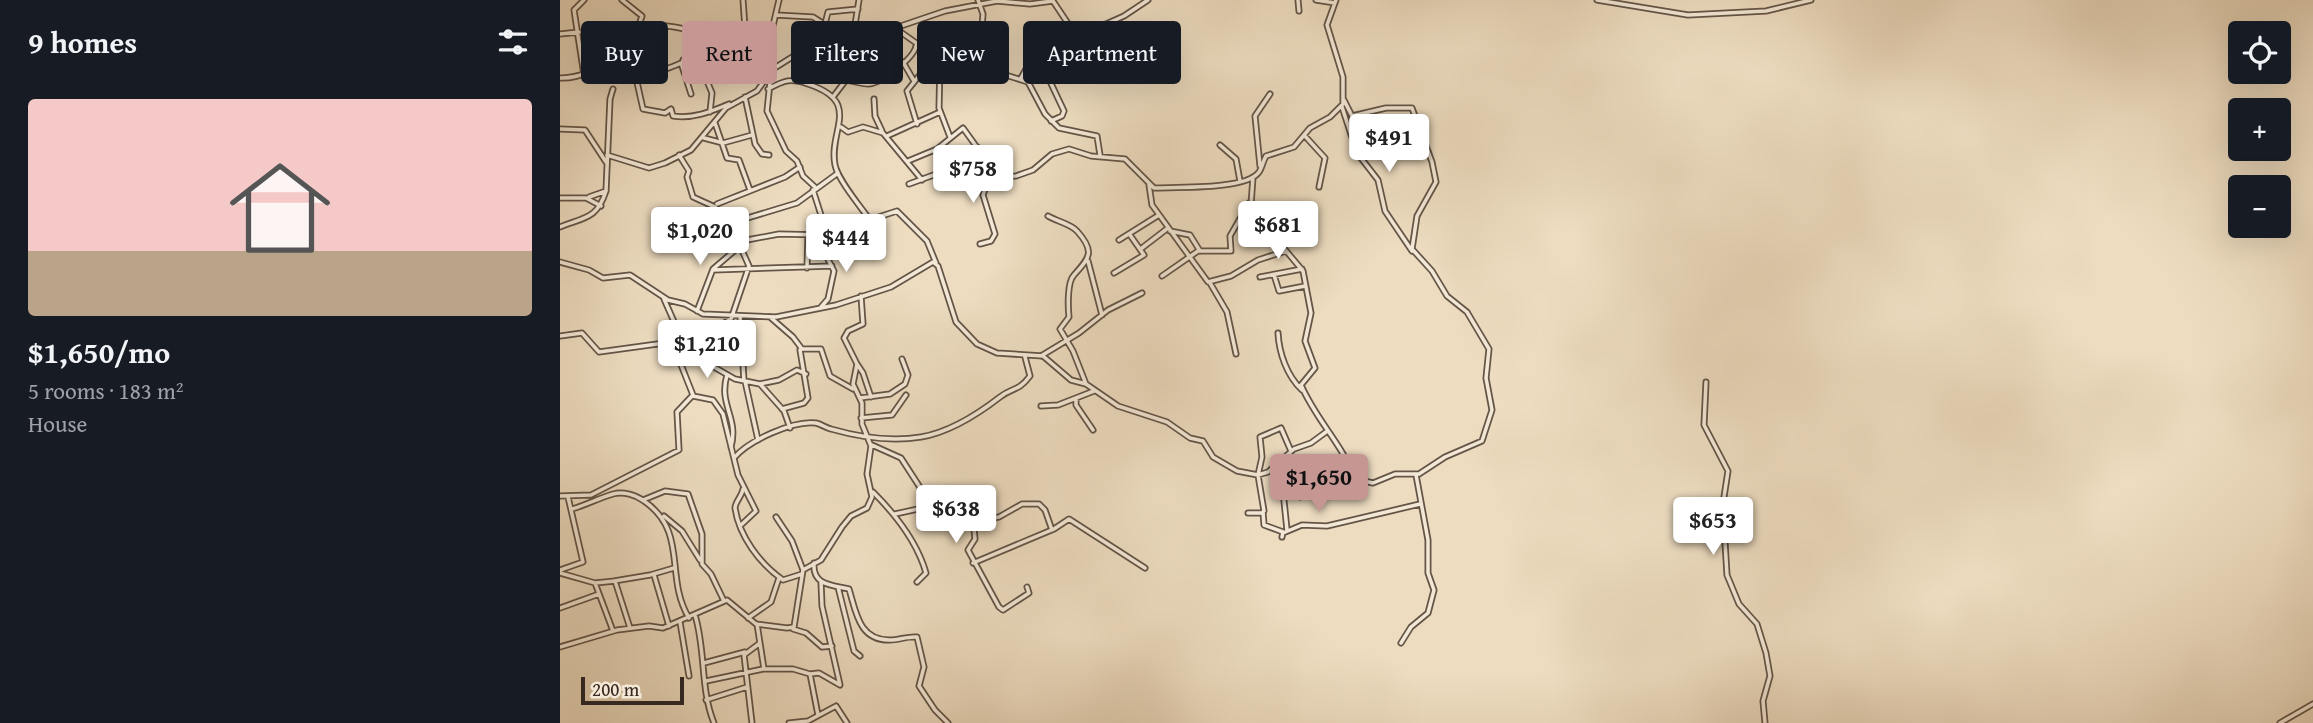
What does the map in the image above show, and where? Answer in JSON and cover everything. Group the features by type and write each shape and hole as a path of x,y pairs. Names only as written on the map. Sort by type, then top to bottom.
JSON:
{"street":[{"path":"581,49 574,9 584,0"},
{"path":"622,0 642,16 640,21"},
{"path":"743,0 744,21"},
{"path":"774,21 779,0"},
{"path":"856,21 859,0"},
{"path":"903,25 978,2 1053,0 1078,37 1124,16 1147,0"},
{"path":"1298,0 1299,11"},
{"path":"1316,0 1336,2 1327,25 1340,65 1344,100 1352,116 1386,108 1412,109 1432,162 1436,182 1417,216 1412,239 1413,252"},
{"path":"1597,0 1662,13 1688,15 1766,11 1811,0"},
{"path":"978,2 983,21"},
{"path":"827,21 830,10 858,9"},
{"path":"776,15 816,17 820,21"},
{"path":"560,34 579,32"},
{"path":"903,35 916,46 913,55 903,62 914,81"},
{"path":"1021,78 1031,60 1042,67 1064,111 1062,116 1051,121"},
{"path":"560,78 581,75"},
{"path":"1009,75 1021,78 1031,85 1051,121 1064,131 1096,135 1100,156"},
{"path":"768,89 789,78 822,89 832,98 838,107 841,127 834,141 838,173 870,220"},
{"path":"917,78 906,94 917,124"},
{"path":"637,84 644,110 665,113 671,109 675,117 710,112 734,103 757,91 762,84"},
{"path":"688,84 691,94"},
{"path":"708,84 712,93 710,112"},
{"path":"769,84 767,105 771,123 803,176 814,189 827,234"},
{"path":"832,98 843,84"},
{"path":"938,84 940,112 950,139"},
{"path":"560,227 594,214 601,206 606,191 613,89"},
{"path":"1261,168 1255,116 1270,94"},
{"path":"745,97 757,148 762,154 769,155"},
{"path":"874,99 875,115 885,135 922,181"},
{"path":"1250,201 1302,269 1311,317 1305,341 1315,368 1301,382 1326,432 1339,444 1357,481 1373,483 1398,474 1416,475 1482,441 1492,408 1486,379 1488,348 1467,312 1447,296 1432,271 1413,252 1384,210 1378,180 1357,153 1342,107 1344,100"},
{"path":"607,155 649,168 666,163 692,149 734,103"},
{"path":"909,184 950,169 1007,177 1032,171 1059,150 1129,160 1149,184 1157,188 1216,186 1253,177 1268,155 1293,148 1304,135 1342,107"},
{"path":"841,127 848,132 863,127 885,135 917,124 940,112"},
{"path":"715,123 727,159 739,160 750,190"},
{"path":"560,129 580,128 587,131 606,164"},
{"path":"908,162 937,149 964,128 976,146 986,151 990,176 983,195 995,235 991,241 980,244"},
{"path":"704,138 720,142 753,134"},
{"path":"1304,135 1325,158 1319,187"},
{"path":"1220,145 1236,159 1240,181"},
{"path":"943,171 976,146"},
{"path":"560,336 583,333 593,349 601,352 672,342 717,327 734,316 749,269 741,244 731,223 715,207 693,197 687,177 690,171 679,155"},
{"path":"717,204 785,177 800,167"},
{"path":"731,223 793,204 838,173"},
{"path":"1161,276 1200,251 1231,251 1230,236 1242,209 1250,201 1253,177"},
{"path":"1149,184 1151,202 1227,311 1236,354"},
{"path":"560,198 586,198 606,191"},
{"path":"586,198 601,206"},
{"path":"696,312 713,270 741,244 770,234 827,234 901,212 927,241 956,322 966,335 993,352 1026,357 1041,356 1080,333 1102,315 1143,293"},
{"path":"1119,240 1159,215"},
{"path":"1048,216 1079,233 1089,249 1088,261 1102,315"},
{"path":"1142,248 1169,230 1190,235 1200,251"},
{"path":"807,268 808,234"},
{"path":"815,234 834,272 830,279 830,292 819,309"},
{"path":"1114,273 1143,256 1142,248 1130,235"},
{"path":"1210,283 1231,276 1258,260 1286,251"},
{"path":"1088,261 1072,278 1067,299 1070,317 1060,328 1086,384 1094,391 1127,410 1173,425 1188,437 1204,442 1212,456 1235,470 1258,475 1275,467 1291,451 1312,443 1326,432"},
{"path":"560,262 589,270 603,278 631,275 663,297 708,316 789,316 895,286 919,273 925,266 936,263"},
{"path":"713,270 831,266"},
{"path":"1260,277 1302,269"},
{"path":"1274,275 1279,291 1305,286"},
{"path":"862,296 863,324 848,331 845,337 863,373 871,397"},
{"path":"663,297 682,338 700,360 727,375 760,384 779,380 797,370 806,373"},
{"path":"740,316 745,381 758,440"},
{"path":"769,316 805,350 821,349 830,376 844,381 856,391"},
{"path":"1278,333 1279,352 1294,382 1304,391"},
{"path":"672,342 693,396"},
{"path":"782,409 807,400 806,373 799,344"},
{"path":"1041,356 1070,380 1086,384"},
{"path":"734,458 758,440 790,428 816,423 868,437 920,437 978,415 1000,397 1018,390 1029,377 1030,367 1026,357"},
{"path":"860,398 890,394 907,382 906,365 902,359"},
{"path":"857,364 852,379 860,398 862,418 871,443 867,474 873,492 895,514 918,551 926,570 917,582"},
{"path":"727,375 722,391 732,422 730,448"},
{"path":"1706,382 1704,425 1728,471 1724,497 1732,523 1725,542 1727,575 1739,604 1757,624 1770,676 1763,701 1765,723"},
{"path":"760,384 782,409 790,428"},
{"path":"1041,406 1058,405 1094,391"},
{"path":"862,418 894,414 906,395"},
{"path":"693,396 713,400 724,418 730,448 756,512 740,526"},
{"path":"560,496 591,495 679,450 677,412 693,396"},
{"path":"1077,397 1075,405 1093,430"},
{"path":"1291,451 1281,428 1260,436 1262,458 1258,462 1258,475 1264,526 1284,533 1302,525 1328,526 1420,504"},
{"path":"871,443 901,458 922,491 938,494 950,502"},
{"path":"1287,455 1300,497"},
{"path":"1275,467 1283,491 1284,533"},
{"path":"1401,643 1411,627 1428,613 1434,590 1428,573 1429,540 1416,475"},
{"path":"744,487 735,504 740,526 753,550 785,581 802,572 830,548 835,535 850,517 867,508 873,492"},
{"path":"643,500 665,491 688,494 702,534 701,560"},
{"path":"572,509 615,493 643,500 679,528 711,573 723,601"},
{"path":"560,572 583,562 568,497"},
{"path":"895,514 971,499 975,540 968,550 990,596 1003,610 1029,593 1027,586"},
{"path":"973,520 999,517 1022,504 1038,504 1047,514 1052,530"},
{"path":"1248,513 1263,512"},
{"path":"662,514 674,548 674,568 679,595 689,618"},
{"path":"776,517 792,541 802,572 800,604 791,628"},
{"path":"973,563 1052,530 1070,519 1145,568"},
{"path":"814,563 814,574 821,582 850,589 859,624 869,634 890,640 917,637 924,667 920,688 948,723"},
{"path":"560,572 595,583 654,574 674,568"},
{"path":"654,574 669,626"},
{"path":"748,618 770,603 779,578"},
{"path":"614,581 630,628"},
{"path":"706,681 764,669 793,668 810,674 819,673 839,686 833,646 822,606 821,582"},
{"path":"595,583 613,631"},
{"path":"838,587 854,651 860,656"},
{"path":"560,608 599,594"},
{"path":"560,647 613,631 669,626 723,601 733,603 757,624 791,628 806,633 822,647 833,646"},
{"path":"695,615 704,663 706,701 714,723"},
{"path":"680,622 689,676"},
{"path":"757,624 764,669"},
{"path":"704,663 745,652 760,643"},
{"path":"745,652 752,723"},
{"path":"810,674 818,715"},
{"path":"706,701 748,687"},
{"path":"2280,723 2313,704"},
{"path":"789,723 809,722 836,706 847,723"}]}
